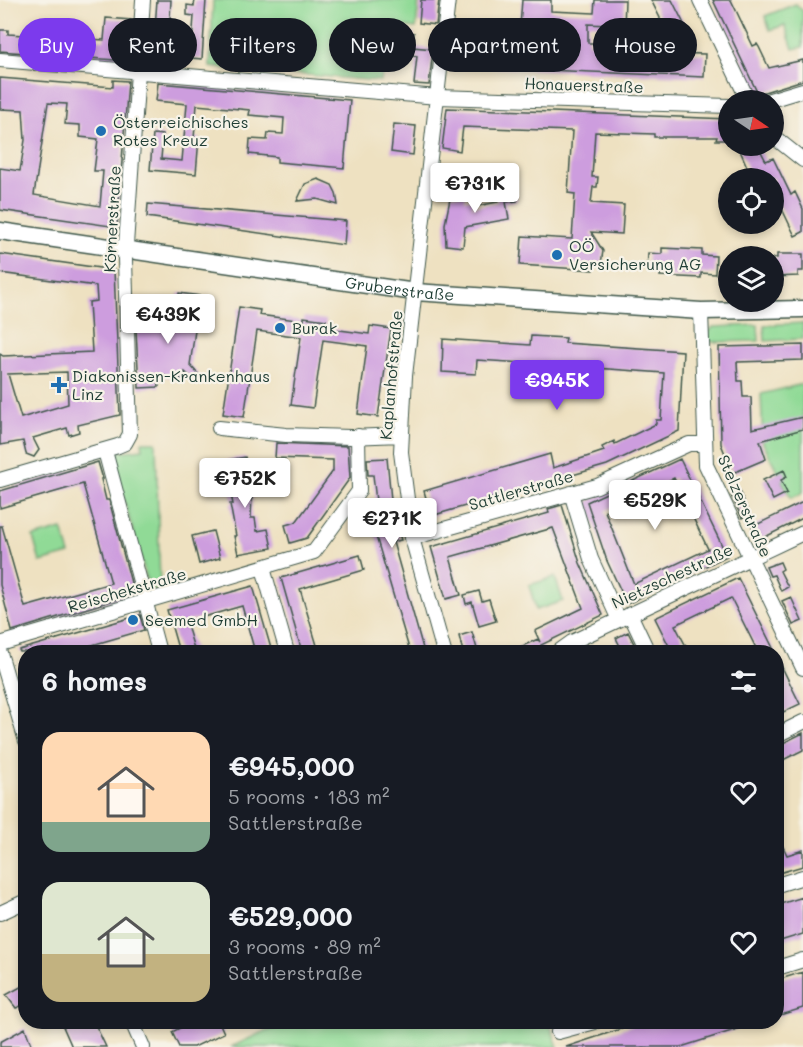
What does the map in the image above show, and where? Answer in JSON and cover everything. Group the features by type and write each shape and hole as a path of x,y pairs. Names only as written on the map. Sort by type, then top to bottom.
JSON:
{"main road":[{"name":"Gruberstraße","path":"0,231 415,292 701,311 803,309"}],"street":[{"name":"Körnerstraße","path":"142,18 143,0"},
{"name":"Kaplanhofstraße","path":"442,645 412,538 404,488 401,435 448,0"},
{"path":"700,0 743,90"},
{"name":"Honauerstraße","path":"0,60 108,69"},
{"name":"Körnerstraße","path":"105,451 128,439 131,428 126,248 138,72"},
{"name":"Honauerstraße","path":"150,72 438,97 718,106"},
{"path":"784,96 803,90"},
{"path":"784,145 803,160"},
{"name":"Stelzerstraße","path":"701,311 704,444 709,473 803,668"},
{"path":"219,428 286,435 401,435"},
{"name":"Reischekstraße","path":"0,644 314,552 351,505 359,491 358,436"},
{"name":"Sattlerstraße","path":"412,538 571,494 613,480 689,444 704,444"},
{"path":"0,480 105,451 157,645"},
{"path":"571,494 591,559 624,617 643,645"},
{"name":"Nietzschestraße","path":"568,645 803,533"},
{"path":"263,568 285,645"},
{"path":"0,653 18,714"},
{"path":"784,732 803,722"},
{"path":"784,883 803,878"},
{"path":"0,913 18,905"},
{"path":"784,966 803,960"},
{"path":"135,1029 143,1047"},
{"path":"558,1032 569,1029"}],"green space":[{"path":"213,0 419,0 416,28 416,18 329,18 329,72 382,72 381,81 271,72 317,72 317,18 212,18"},
{"path":"796,4 803,11 803,47 793,49 785,25 770,30 765,16"},
{"path":"803,323 803,339 765,341 764,325"},
{"path":"758,325 759,341 708,342 708,333 713,327"},
{"path":"803,384 803,493 791,498 763,443 761,394"},
{"path":"142,442 156,442 160,587 150,590 113,462 118,452 143,449"},
{"path":"62,529 70,554 40,562 33,537"},
{"path":"555,577 563,601 536,610 529,585"},
{"path":"274,1029 552,1029 558,1047 231,1047"}],"building":[{"path":"157,0 171,0 170,18 156,18"},
{"path":"195,0 206,0 202,59 197,59 197,18 187,15 187,5 194,6"},
{"path":"421,0 439,0 437,18 428,18 428,24 419,23"},
{"path":"522,0 551,0 551,11 594,13 595,0 625,0 624,18 593,18 593,24 588,24 588,43 593,43 593,72 697,72 697,54 705,54 704,77 581,71 581,18 521,18"},
{"path":"651,0 672,0 681,18 660,18"},
{"path":"713,0 731,0 753,46 757,44 769,68 803,60 803,80 771,90 756,90"},
{"path":"106,18 108,18 108,59 96,58 96,40 104,40"},
{"path":"0,30 8,30 8,34 18,35 18,52 0,51"},
{"path":"416,47 428,48 429,85 414,84"},
{"path":"0,78 113,87 113,80 128,81 117,227 0,210 0,168 20,171 25,140 23,110 0,109","holes":["48,103 67,104 65,124 80,125 80,137 98,139 94,171 103,171 100,206 34,195"]},
{"path":"158,83 350,100 344,168 277,162 277,157 249,154 250,139 267,140 268,133 283,134 284,118 249,115 250,110 197,105 194,138 199,138 196,174 150,170 153,134 163,135 161,159 182,161 187,104 156,101"},
{"path":"447,108 718,119 718,140 716,140 717,137 654,137 654,134 595,132 592,177 598,177 597,187 593,187 591,203 624,205 622,234 591,232 603,251 601,264 593,266 593,270 520,265 522,236 572,239 575,194 568,193 572,131 463,127 460,151 442,148"},
{"path":"394,124 416,126 413,155 391,152"},
{"path":"742,156 763,156 766,161 773,158 778,168 748,168"},
{"path":"318,179 332,185 338,205 317,199 297,201 305,184"},
{"path":"784,181 791,195 795,192 803,209 803,232 795,236 784,213"},
{"path":"514,184 517,201 506,202 509,219 465,227 463,247 446,245 445,224 451,194 466,196 465,200 473,200 472,207 498,202 496,186"},
{"path":"148,204 346,221 344,245 147,217"},
{"path":"662,248 702,250 702,255 716,256 715,274 701,273 701,278 660,276 661,271 647,271 648,253 662,254"},
{"path":"0,254 114,270 120,415 78,425 79,432 69,435 67,428 33,438 39,450 34,457 26,454 23,441 0,445 0,354 3,356 92,352 89,302 97,301 96,286 0,273","holes":["67,372 68,404 21,418 8,374"]},
{"path":"784,254 803,254 803,271 798,271 798,276 784,277"},
{"path":"179,293 200,296 190,365 199,375 194,380 185,372 184,379 158,375 159,387 139,388 136,329 139,329 141,318 175,323"},
{"path":"239,307 260,310 259,315 304,321 304,317 326,320 325,328 369,334 370,326 391,329 378,417 358,414 367,346 323,340 313,408 291,405 301,337 257,331 244,417 223,414"},
{"path":"531,336 566,338 565,343 683,351 679,431 607,465 431,516 424,491 550,454 553,468 604,451 602,447 614,441 615,444 656,424 656,420 661,420 664,373 554,365 554,369 539,368 539,364 477,360 476,374 442,372 443,339 530,345"},
{"path":"803,345 803,360 737,362 738,381 742,381 743,397 751,397 752,429 803,417 803,429 760,441 766,459 733,473 721,444 719,347"},
{"path":"276,443 348,446 350,478 307,538 290,543 285,525 296,522 333,471 333,460 275,458"},
{"path":"245,457 247,466 251,465 253,473 251,518 255,518 257,531 268,529 272,548 238,554 230,504 233,504 230,490 233,490 227,460"},
{"path":"387,458 392,510 401,540 393,542 422,645 408,645 375,533 382,531 377,510 362,512 361,503 376,501 373,475 368,475 367,459"},
{"path":"680,459 727,556 627,604 607,561 587,502","holes":["674,478 708,549 634,584 605,511"]},
{"path":"98,462 106,500 109,500 134,594 12,631 0,585 0,526 2,526 25,607 111,583 83,484 0,508 0,491"},
{"path":"784,470 787,477 781,480 787,493 773,500 763,480"},
{"path":"740,491 749,514 742,518 731,495"},
{"path":"803,502 803,518 759,540 752,527"},
{"path":"562,505 580,563 603,615 541,645 525,645 538,639 540,642 535,631 583,608 553,528 450,557 461,595 446,599 431,547 549,513 548,509"},
{"path":"213,531 220,558 199,564 192,536"},
{"path":"360,555 364,570 300,589 317,645 300,645 281,578"},
{"path":"780,562 783,569 780,571 788,587 781,591 774,575 770,576 766,567"},
{"path":"738,578 772,645 754,645 731,598 675,625 685,645 668,645 655,618"},
{"path":"253,586 270,645 253,645 242,606 186,622 193,645 177,645 167,610"},
{"path":"479,591 482,601 489,599 496,621 479,626 472,602 466,604 464,595"},
{"path":"791,597 802,621 793,625 782,601"},
{"path":"140,615 144,630 92,645 36,645"},
{"path":"472,632 476,645 461,645 459,636"},
{"path":"628,632 634,645 620,645 616,638"},
{"path":"784,671 800,704 784,712"},
{"path":"803,733 803,750 784,760 784,742"},
{"path":"784,849 787,855 803,850 803,866 784,872"},
{"path":"803,897 803,934 784,940 784,903"},
{"path":"803,972 803,1008 784,1014 784,978"},
{"path":"18,988 18,1007 16,1008 6,995"},
{"path":"25,1029 32,1047 0,1047 0,1042"},
{"path":"64,1029 97,1029 106,1047 72,1047"},
{"path":"178,1029 222,1029 224,1033 194,1047 179,1047 172,1032"},
{"path":"621,1029 738,1029 681,1047 566,1047"}],"place":[{"name":"Österreichisches Rotes Kreuz","path":"101,131"},
{"name":"OÖ Versicherung AG","path":"557,255"},
{"name":"Burak","path":"280,328"},
{"name":"Diakonissen-Krankenhaus Linz","path":"59,385"},
{"name":"Seemed GmbH","path":"133,620"}]}
